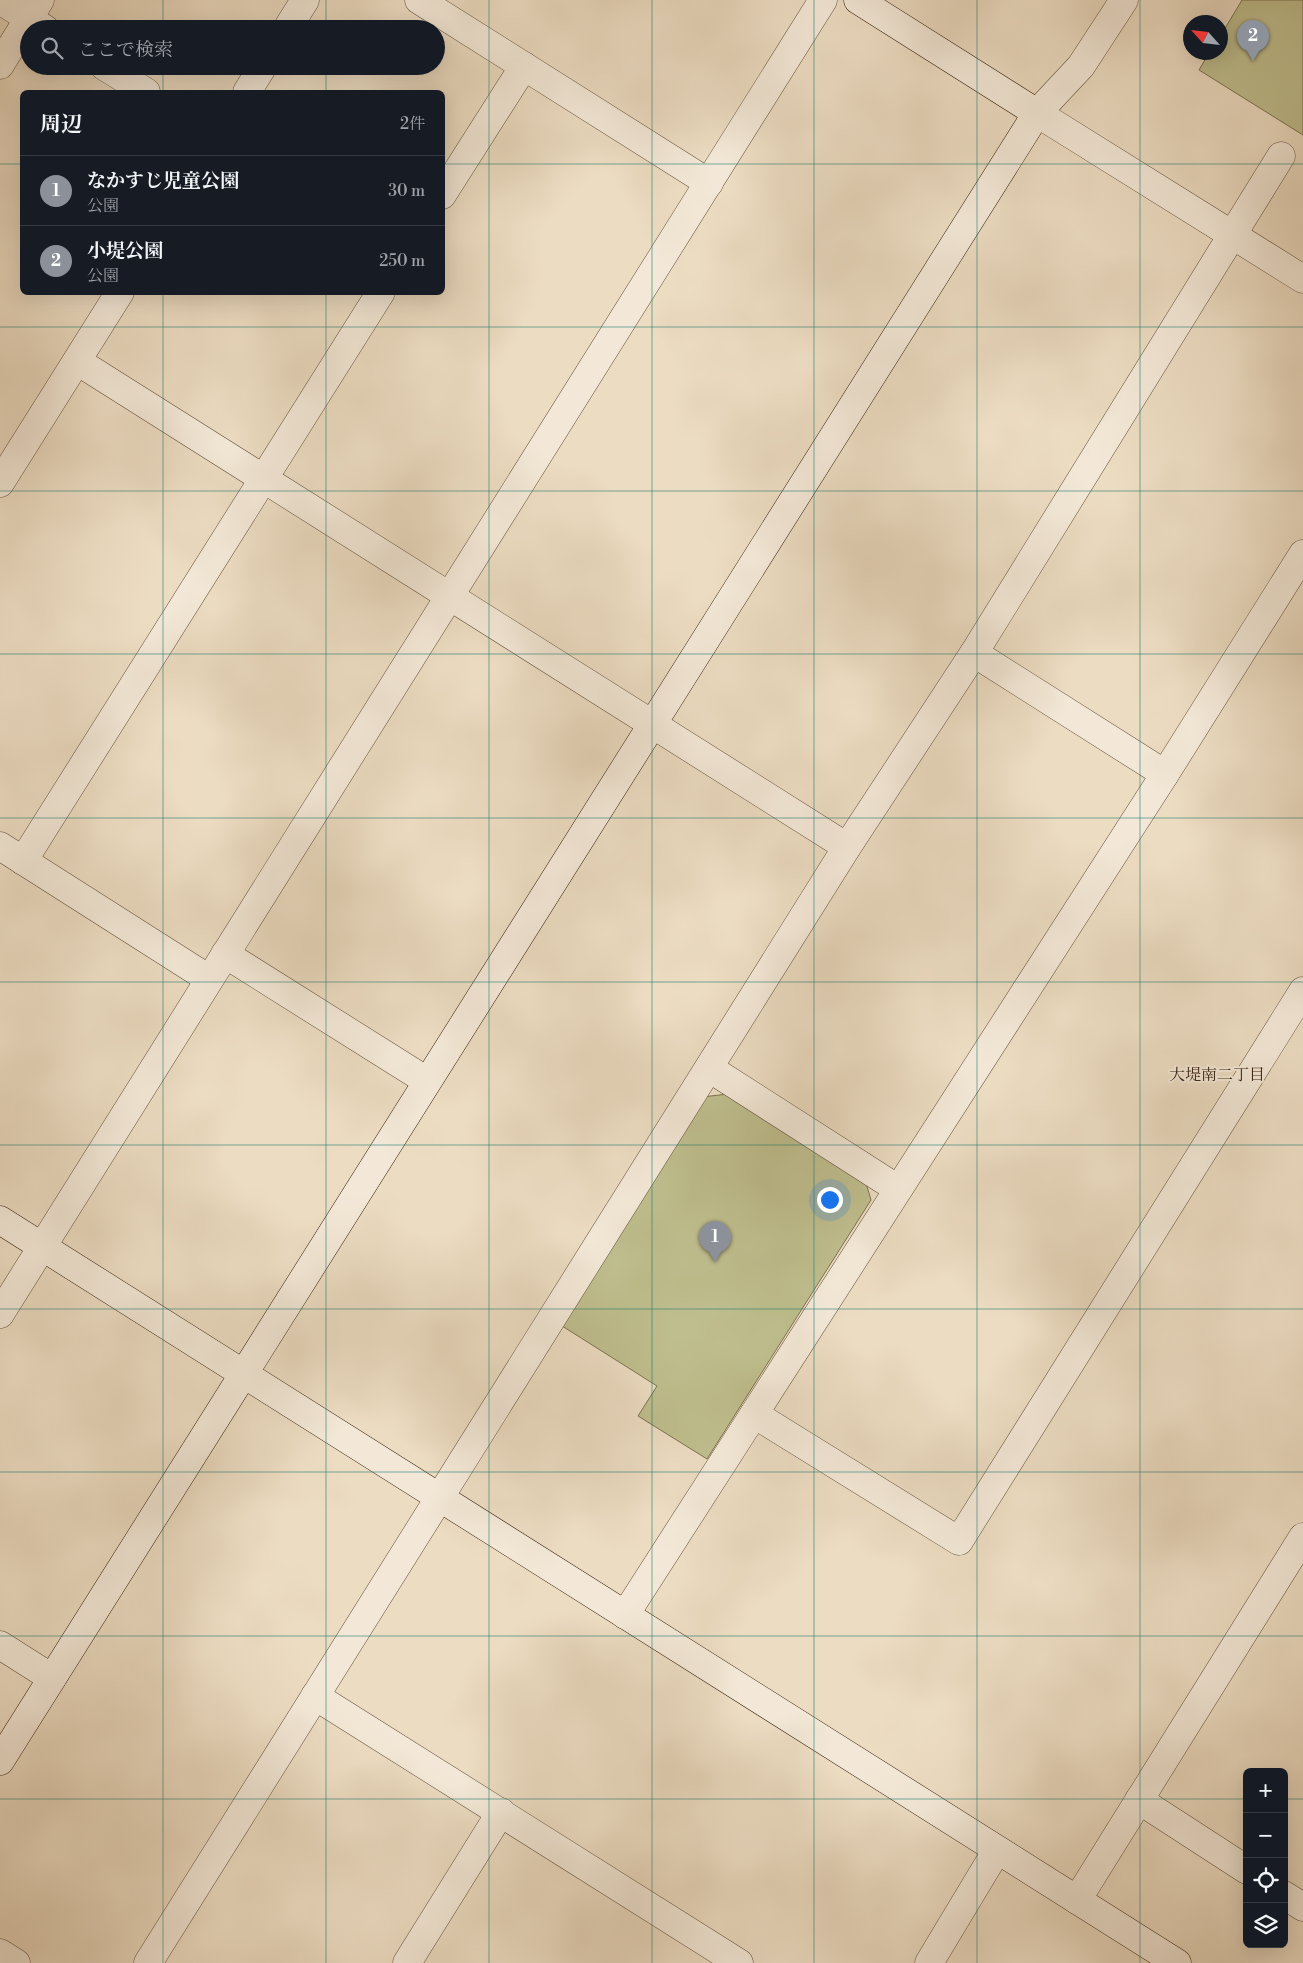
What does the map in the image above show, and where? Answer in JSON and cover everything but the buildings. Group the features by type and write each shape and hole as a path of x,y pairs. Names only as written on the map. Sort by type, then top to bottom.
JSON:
{"street":[{"path":"0,0 38,16"},
{"path":"293,20 305,0"},
{"path":"419,0 709,183"},
{"path":"0,1314 824,0"},
{"path":"858,0 1303,279"},
{"path":"0,1761 1037,113 1081,66 1124,0"},
{"path":"0,66 20,40"},
{"path":"445,190 524,66"},
{"path":"119,75 143,90"},
{"path":"247,90 257,75"},
{"path":"148,1963 847,848 974,653 1281,156"},
{"path":"0,483 118,295"},
{"path":"23,861 379,295"},
{"path":"78,361 847,848"},
{"path":"625,1614 1165,774 1303,554"},
{"path":"974,653 1165,774"},
{"path":"0,846 210,979"},
{"path":"225,954 427,1081"},
{"path":"754,1414 959,1541 1303,991"},
{"path":"709,1068 898,1188"},
{"path":"0,1220 1177,1963"},
{"path":"1077,1900 1303,1537"},
{"path":"0,1645 52,1678"},
{"path":"315,1696 501,1812 706,1954 739,1963"},
{"path":"1139,1800 1243,1867"},
{"path":"407,1963 501,1812"},
{"path":"929,1963 997,1850"},
{"path":"1288,1898 1303,1907"},
{"path":"0,1952 16,1963"}],"shaded area":[{"path":"1242,0 1303,0 1303,135 1199,70 1205,60 1228,60 1228,23"},
{"path":"728,1094 866,1183 871,1200 707,1459 638,1416 657,1386 559,1324 702,1097"}],"place":[{"name":"小堤公園","path":"1253,61"},
{"name":"なかすじ児童公園","path":"715,1262"}],"district":[{"name":"大堤南二丁目","path":"1217,1074"}]}
